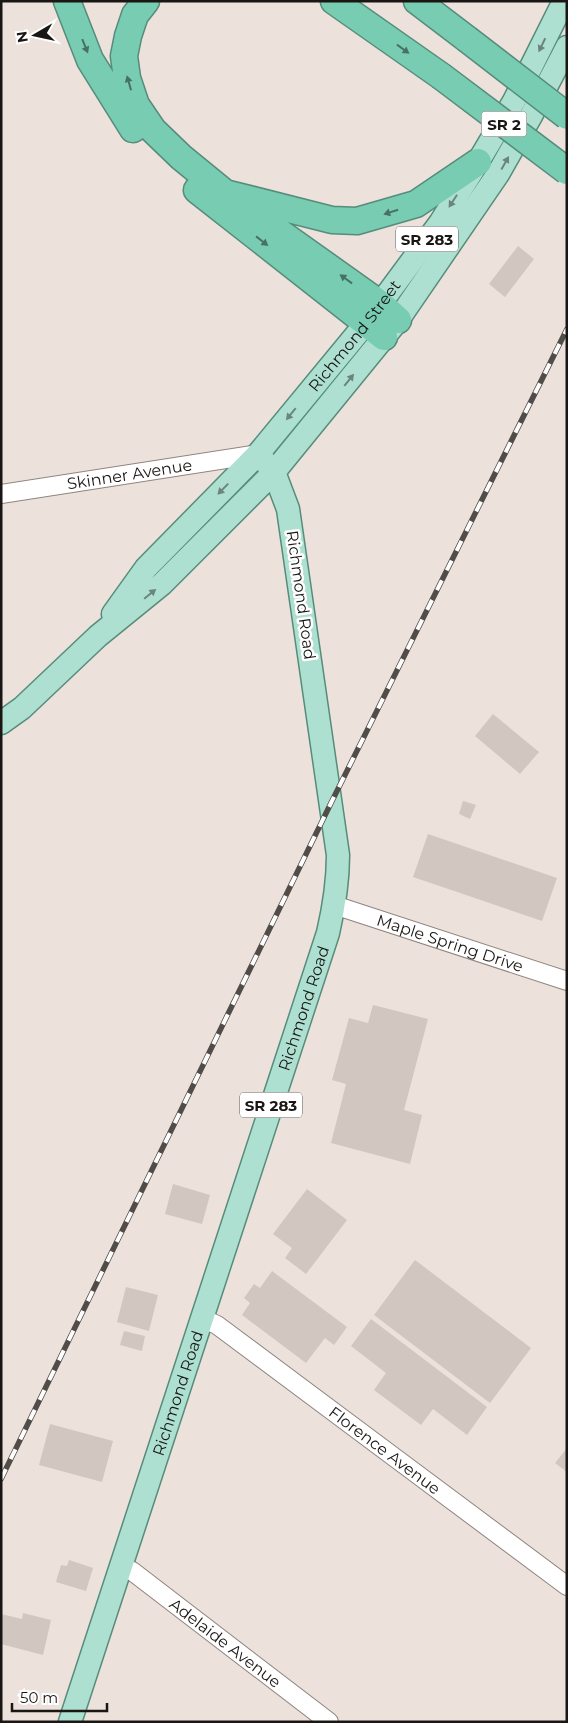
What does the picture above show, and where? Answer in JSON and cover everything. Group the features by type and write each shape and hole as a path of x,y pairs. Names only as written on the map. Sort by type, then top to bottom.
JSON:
{"highway":[{"path":"67,1 90,60 138,136 160,160 382,321"},
{"path":"146,1 135,14 124,56 127,78 136,105 153,130 181,157 382,321"},
{"path":"316,1 374,28"},
{"name":"SR 2","path":"334,1 441,76 567,171"},
{"name":"SR 2","path":"418,2 567,116"},
{"path":"225,193 332,220 357,221 416,204 478,162"}],"main road":[{"name":"Richmond Street","path":"98,636 146,568 258,454 382,321 514,101 564,1"},
{"name":"Richmond Street","path":"1,723 22,708 98,636 162,584 274,472 382,321 498,174 567,48"},
{"name":"Richmond Road","path":"70,1722 328,933 334,905 338,877 338,855 332,803 288,510 274,472 258,454"}],"street":[{"name":"Skinner Avenue","path":"1,494 258,454"},
{"name":"Maple Spring Drive","path":"334,905 567,981"},
{"name":"Florence Avenue","path":"202,1318 217,1325 310,1393 430,1485 567,1586"},
{"name":"Adelaide Avenue","path":"122,1566 329,1722"}],"building":[{"path":"518,246 534,259 505,297 489,284"},
{"path":"493,714 539,752 520,774 475,736"},
{"path":"463,801 476,805 470,819 459,814"},
{"path":"428,834 557,878 542,921 413,877"},
{"path":"373,1005 428,1019 404,1110 422,1115 410,1164 331,1143 346,1084 332,1080 349,1018 368,1023"},
{"path":"173,1184 210,1195 202,1224 165,1214"},
{"path":"307,1189 347,1220 306,1274 285,1258 292,1248 273,1234"},
{"path":"415,1260 531,1348 490,1403 374,1315"},
{"path":"272,1271 347,1327 334,1345 325,1338 306,1363 242,1315 250,1303 244,1298 254,1284 260,1288"},
{"path":"126,1287 158,1295 149,1331 117,1322"},
{"path":"371,1319 487,1407 467,1435 433,1409 421,1425 374,1390 386,1373 351,1346"},
{"path":"124,1331 145,1336 142,1351 120,1345"},
{"path":"50,1424 113,1441 102,1482 39,1465"},
{"path":"567,1448 567,1472 555,1463"},
{"path":"69,1560 93,1568 86,1591 56,1582 61,1565 67,1566"},
{"path":"23,1613 51,1620 43,1655 1,1644 1,1614 22,1619"}],"railway":[{"path":"1,1479 331,803 567,329"}]}
